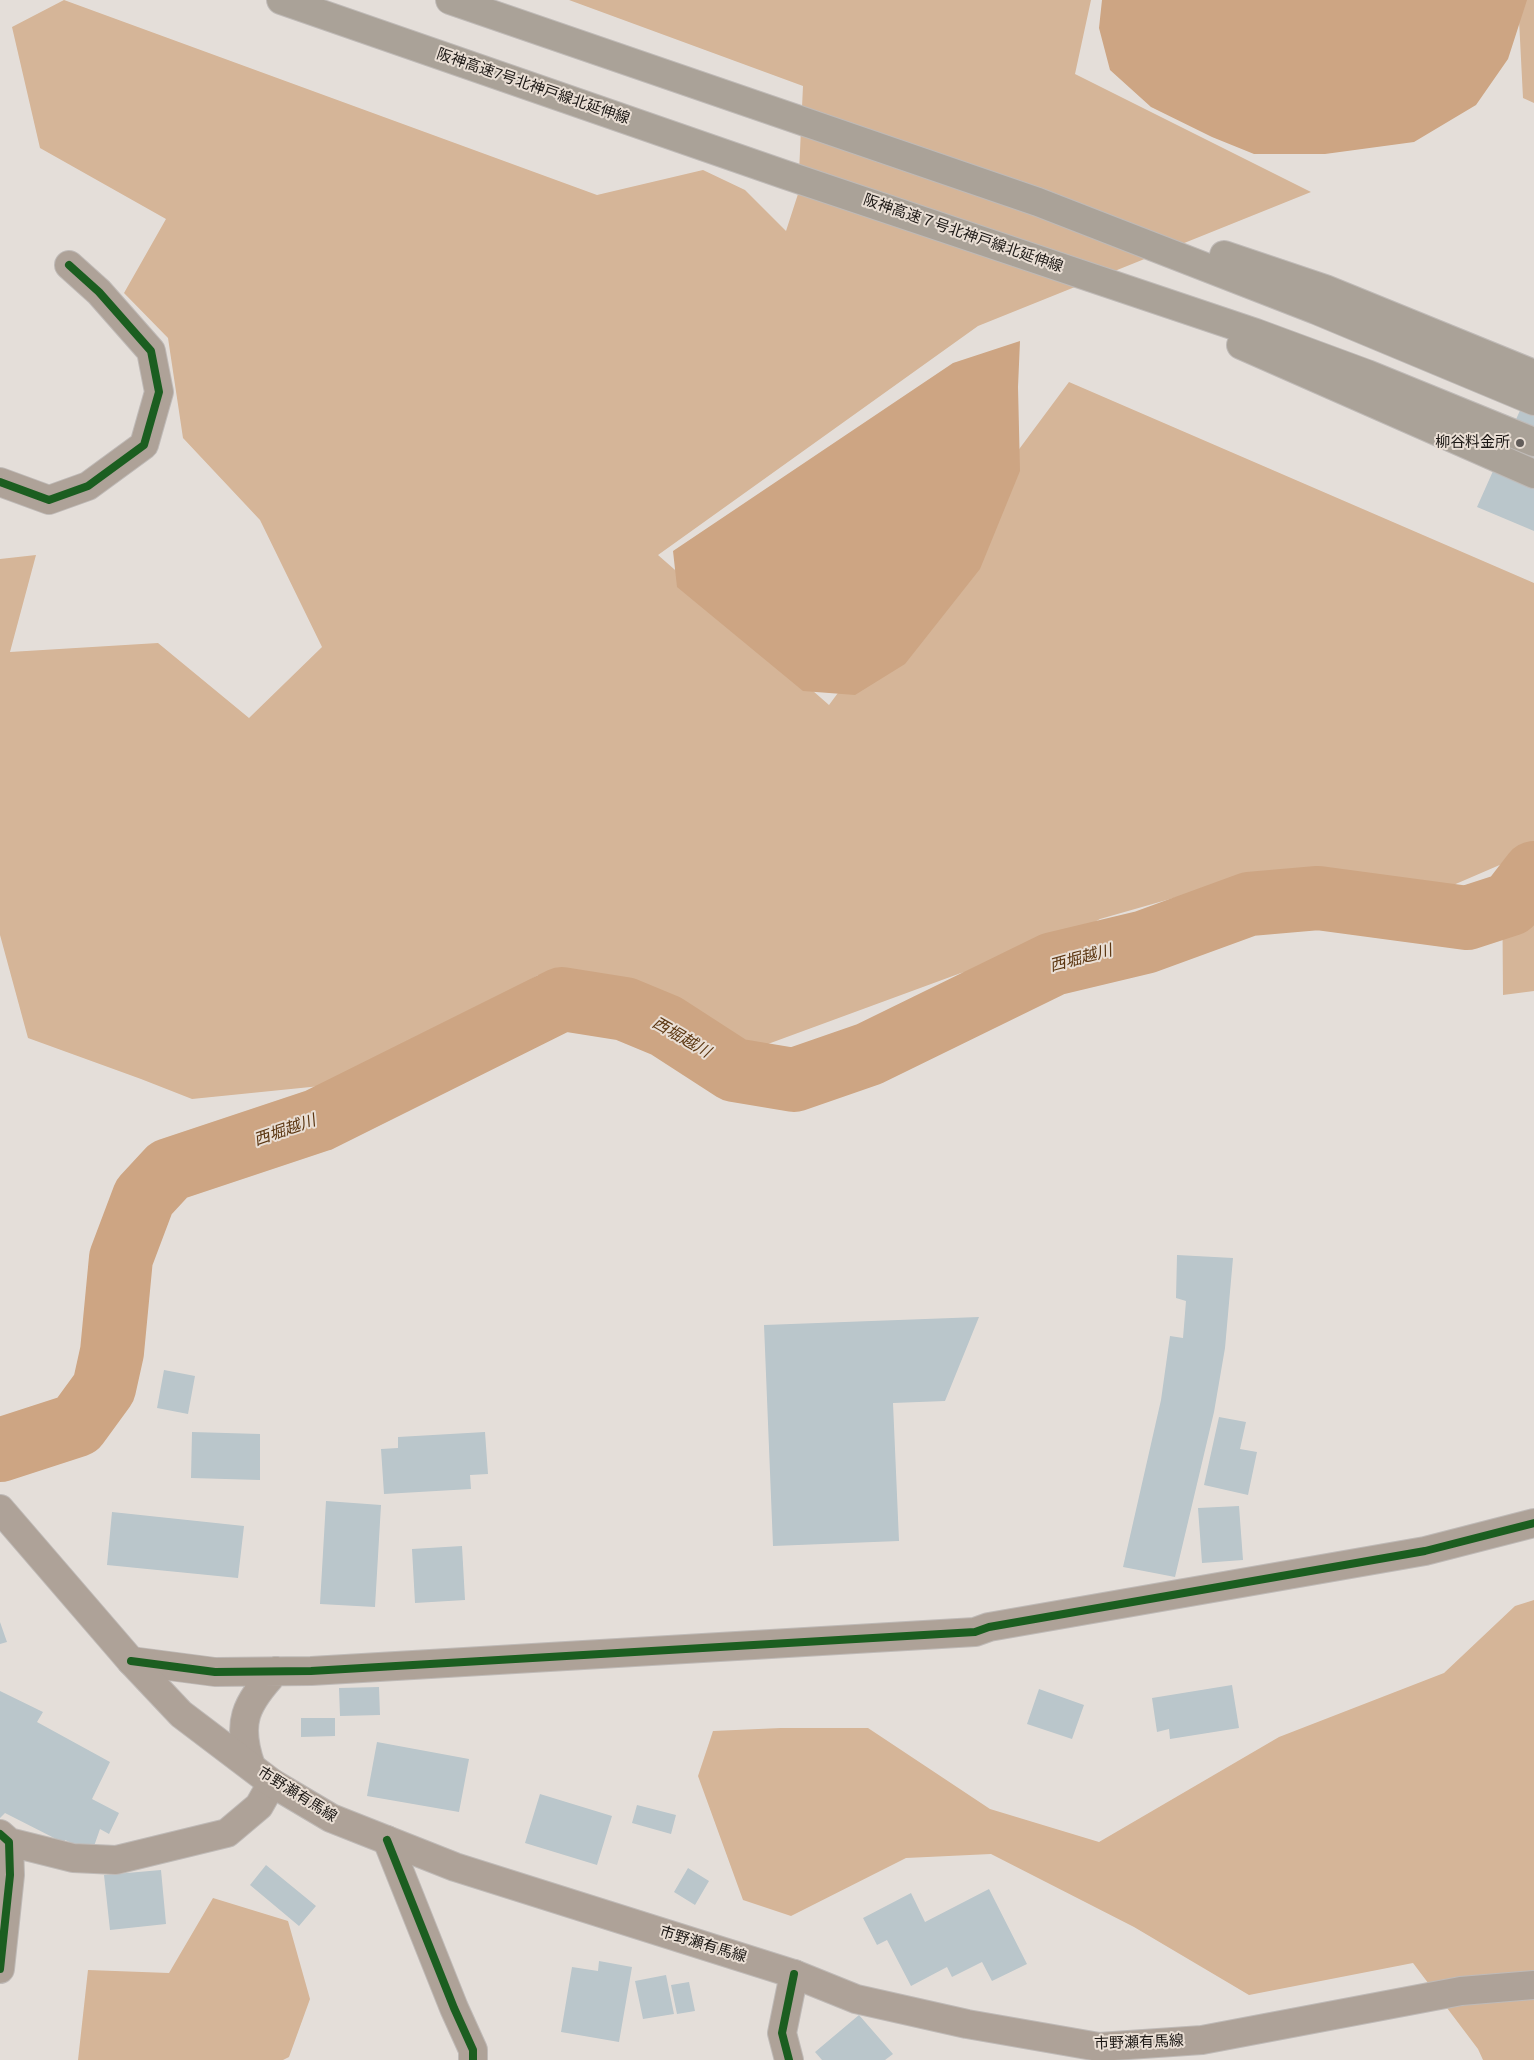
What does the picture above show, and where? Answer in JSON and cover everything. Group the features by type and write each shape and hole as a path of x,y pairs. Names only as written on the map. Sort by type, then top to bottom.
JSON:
{"highway":[{"name":"阪神高速7号北神戸線北延伸線","path":"281,0 786,175"},
{"path":"450,0 1534,374"},
{"name":"阪神高速７号北神戸線北延伸線","path":"786,175 1140,294 1251,340"},
{"path":"1320,300 1534,401"},
{"path":"1251,340 1367,374 1534,442"},
{"path":"1251,340 1534,474"}],"street":[{"path":"0,482 49,500 88,486 144,445 159,392 151,351 100,292 69,265"},
{"name":"市野瀬有馬線","path":"0,1509 130,1661 181,1714 272,1783 331,1818 455,1867 794,1974 856,1999 967,2024 1099,2047 1202,2040 1461,1991 1534,1985"},
{"path":"130,1661 215,1672 311,1671 639,1650 975,1632 989,1627 1426,1551 1534,1523"},
{"path":"250,1766 243,1745 242,1727 250,1704 262,1685 276,1671"},
{"path":"0,1969 10,1875 4,1838 72,1858 116,1860 227,1832 259,1806 272,1783"},
{"path":"387,1840 454,2008 473,2050 473,2060"},
{"path":"789,2060 782,2033 794,1974"}],"shaded area":[{"path":"64,0 597,195 703,170 745,190 786,231 798,194 803,86 569,0 1091,0 1075,74 1311,192 978,326 658,555 829,705 1069,382 1534,583 1534,991 1503,995 1502,864 1451,886 1344,883 1198,891 1100,919 1025,960 961,973 757,1048 538,975 360,1082 192,1099 28,1038 0,935 0,559 36,555 10,652 158,643 249,718 322,647 260,520 183,438 168,338 124,293 166,219 40,148 12,27"},
{"path":"1102,0 1527,0 1508,59 1476,105 1414,142 1325,154 1254,154 1212,137 1151,107 1110,70 1099,28"},
{"path":"1518,0 1534,0 1534,103 1523,98"},
{"path":"1020,341 1018,387 1020,471 980,569 905,664 855,695 803,691 677,587 673,551 953,363"},
{"path":"1534,1600 1534,2060 1483,2060 1478,2049 1413,1963 1249,1995 1134,1927 991,1854 906,1858 791,1916 743,1900 698,1776 713,1731 781,1728 868,1728 990,1809 1099,1842 1279,1737 1444,1673 1515,1606"},
{"path":"213,1898 288,1921 310,1999 289,2057 283,2060 78,2060 88,1970 169,1973"}],"building":[{"name":"柳谷料金所","path":"1534,379 1534,531 1477,507"},
{"path":"1177,1255 1233,1258 1225,1348 1214,1412 1175,1577 1123,1567 1161,1400 1170,1336 1183,1338 1186,1301 1176,1298"},
{"path":"979,1317 945,1401 893,1403 899,1541 773,1546 764,1325"},
{"path":"164,1370 195,1376 188,1414 157,1408"},
{"path":"1219,1417 1246,1422 1240,1449 1257,1452 1248,1495 1204,1485"},
{"path":"192,1432 260,1434 260,1480 191,1478"},
{"path":"485,1432 488,1474 470,1475 471,1489 384,1494 381,1449 398,1448 398,1437"},
{"path":"326,1501 381,1505 375,1607 320,1604"},
{"path":"1239,1506 1243,1560 1202,1563 1198,1508"},
{"path":"112,1512 244,1526 238,1578 107,1565"},
{"path":"462,1546 465,1600 415,1603 412,1549"},
{"path":"0,1622 7,1642 0,1644"},
{"path":"1232,1685 1239,1728 1170,1739 1169,1729 1157,1732 1152,1698"},
{"path":"379,1687 380,1715 340,1716 339,1688"},
{"path":"1039,1689 1084,1705 1072,1739 1027,1724"},
{"path":"0,1691 43,1712 37,1722 110,1762 92,1799 119,1813 109,1834 100,1829 92,1852 65,1840 64,1843 5,1813 0,1818"},
{"path":"301,1718 335,1718 335,1736 301,1737"},
{"path":"377,1742 469,1759 459,1812 367,1796"},
{"path":"540,1794 612,1816 597,1865 525,1843"},
{"path":"637,1805 676,1815 671,1834 632,1823"},
{"path":"266,1865 316,1906 299,1926 250,1885"},
{"path":"688,1868 709,1881 695,1905 674,1892"},
{"path":"161,1870 166,1924 110,1930 104,1875"},
{"path":"989,1889 1027,1964 992,1981 982,1962 952,1977 947,1967 911,1986 887,1940 877,1945 863,1918 911,1893 925,1922"},
{"path":"599,1961 632,1967 619,2042 561,2032 572,1967 598,1971"},
{"path":"666,1975 674,2014 643,2019 635,1981"},
{"path":"689,1982 695,2011 677,2014 671,1985"},
{"path":"859,2015 893,2054 885,2060 822,2060 815,2052"}],"waterway":[{"name":"西堀越川","path":"0,1450 77,1425 104,1388 112,1352 121,1258 144,1197 169,1170 319,1120 562,999 625,1009 666,1026 734,1070 794,1080 869,1054 1053,964 1145,942 1249,904 1318,898 1467,918 1510,904 1534,873"}],"cycle path":[{"path":"0,482 49,500 88,486 144,445 159,392 151,351 99,292 69,265"},
{"path":"131,1661 215,1672 311,1671 975,1632 989,1627 1425,1551 1534,1523"},
{"path":"0,1834 9,1842 10,1875 0,1969"},
{"path":"387,1840 454,2008 473,2050 473,2060"},
{"path":"789,2060 782,2033 794,1974"}],"place":[{"name":"柳谷料金所","path":"1520,443"}]}
